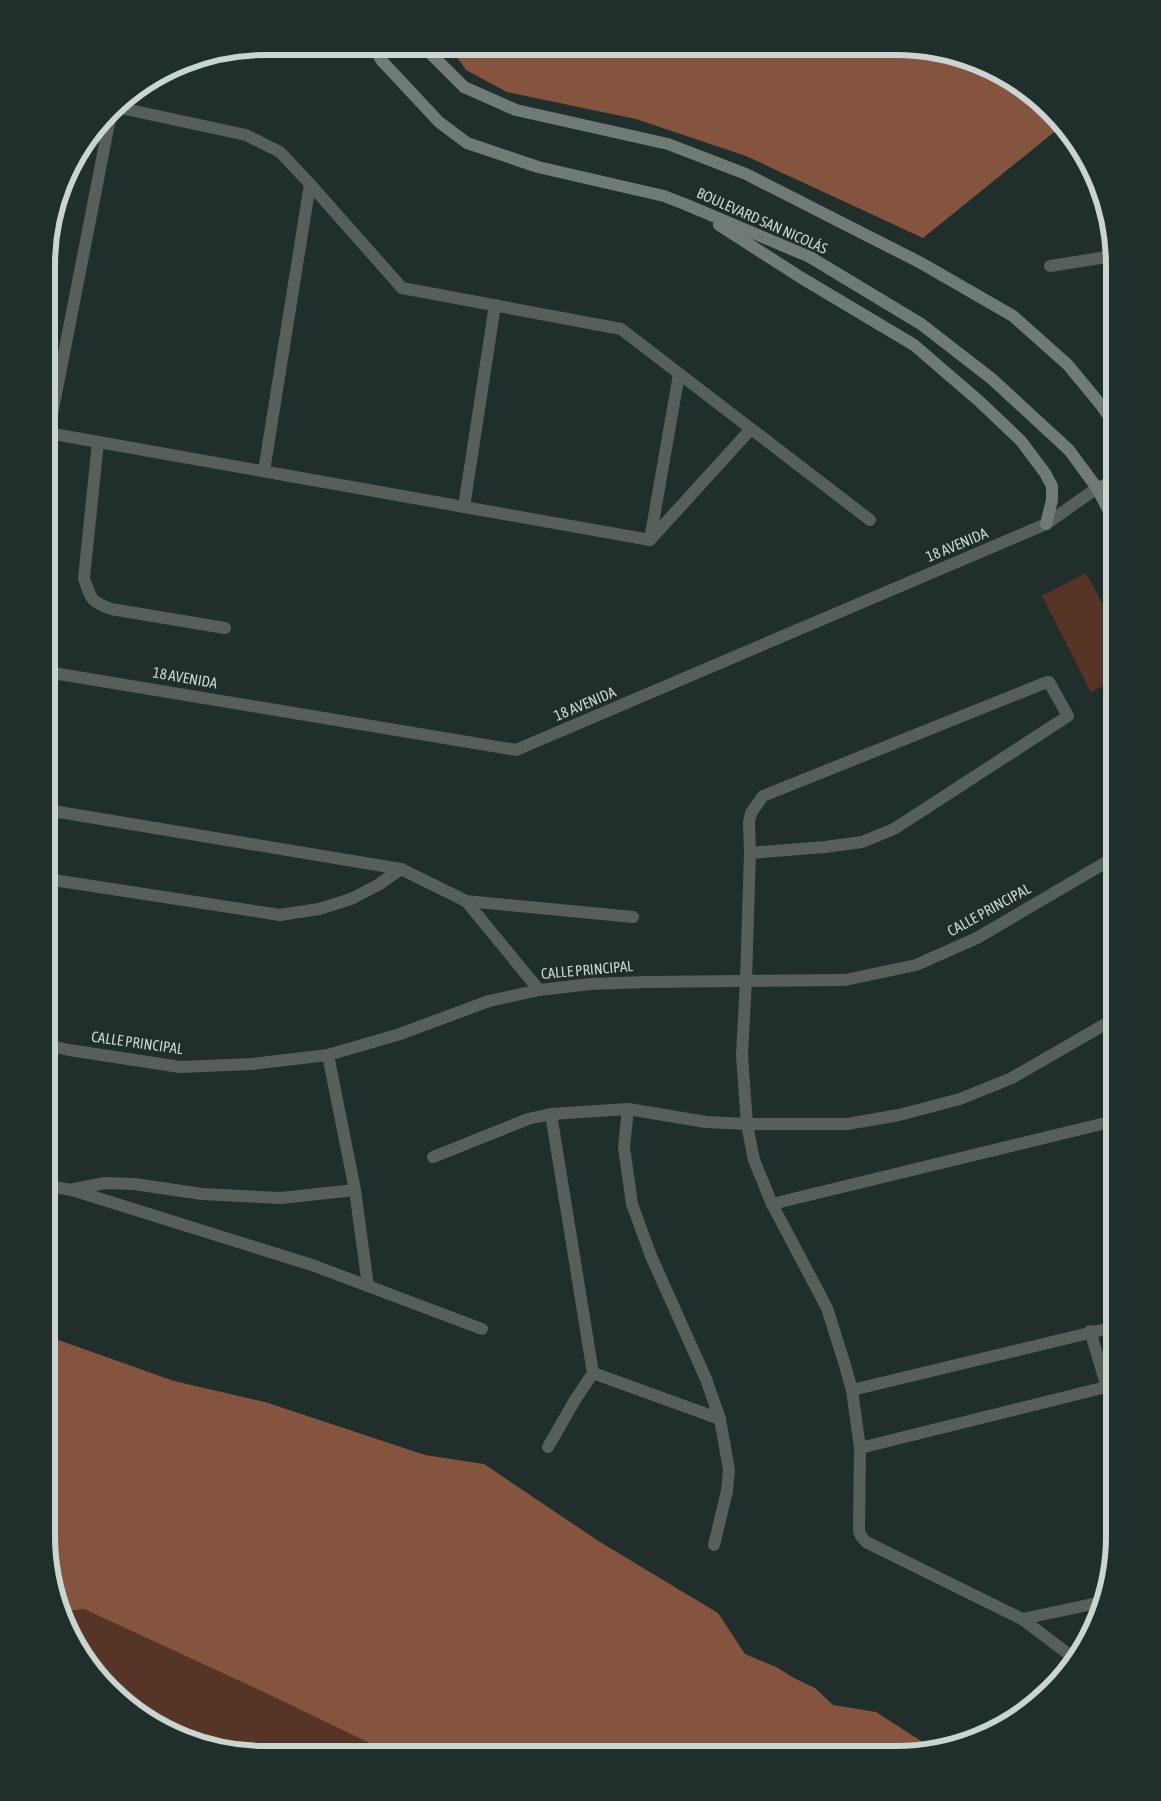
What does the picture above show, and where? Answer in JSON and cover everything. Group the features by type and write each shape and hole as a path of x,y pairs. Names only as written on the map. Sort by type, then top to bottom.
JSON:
{"main road":[{"name":"BOULEVARD SAN NICOLÁS","path":"379,55 439,122 467,143 538,167 664,196 687,205 810,257 921,324 992,379 1042,423 1069,450 1097,488 1106,506"},
{"name":"BOULEVARD SAN NICOLÁS","path":"432,55 464,87 490,99 516,110 668,144 746,174 921,263 1013,316 1068,365 1106,412"},
{"path":"687,205 800,277 914,344 979,401 1021,441 1045,473 1052,486 1052,500 1046,524"},
{"path":"1097,488 1106,484"}],"street":[{"path":"125,109 246,136 280,152 398,286 621,329 870,520"},
{"path":"55,397 109,125"},
{"path":"264,471 310,184"},
{"path":"1050,266 1106,257"},
{"path":"464,507 496,305"},
{"path":"650,540 679,374"},
{"path":"650,540 751,429"},
{"path":"55,434 650,540"},
{"path":"98,442 84,578 95,603 111,610 225,628"},
{"name":"18 AVENIDA","path":"55,673 516,750 1046,524 1097,488"},
{"path":"750,853 862,842 894,829 1068,716 1049,682 1047,682 763,796 751,813 749,822 750,853 742,1055 747,1124 754,1160 772,1204 827,1308 852,1390 860,1448 859,1531 864,1540 1022,1619 1070,1655"},
{"path":"55,811 401,869 466,901 633,918"},
{"name":"CALLE PRINCIPAL","path":"55,1047 180,1067 252,1064 328,1055 400,1034 489,1001 539,990 591,984 746,980 845,980 916,965 978,938 1106,863"},
{"path":"55,880 280,915 319,909 351,899 378,885 401,869"},
{"path":"466,901 539,990"},
{"path":"433,1157 528,1119 551,1114 628,1109 706,1122 747,1124 847,1124 899,1115 960,1099 1012,1078 1106,1024"},
{"path":"328,1055 355,1190 368,1286"},
{"path":"628,1109 624,1147 632,1204 651,1256 706,1379 720,1419 729,1470 727,1491 714,1545"},
{"path":"548,1447 593,1373 551,1114"},
{"path":"772,1204 1106,1123"},
{"path":"72,1190 105,1183 134,1184 202,1194 281,1198 355,1190"},
{"path":"55,1187 72,1190 312,1265 482,1329"},
{"path":"852,1390 1106,1329"},
{"path":"1090,1332 1106,1373"},
{"path":"593,1373 720,1419"},
{"path":"860,1448 1106,1387"},
{"path":"1022,1619 1095,1604"}],"shaded area":[{"path":"456,55 910,55 937,59 963,66 1001,83 1024,98 1057,130 923,238 746,156 636,119 507,92 466,70"},
{"path":"1086,573 1106,611 1106,684 1091,692 1042,596"},
{"path":"55,1339 174,1381 265,1402 425,1455 484,1464 600,1542 718,1613 745,1654 776,1667 815,1688 833,1705 876,1712 925,1744 910,1746 376,1746 84,1609 69,1611 62,1590 55,1550"},
{"path":"84,1609 376,1746 251,1746 211,1739 185,1730 148,1711 107,1674 90,1653 69,1611"}]}
